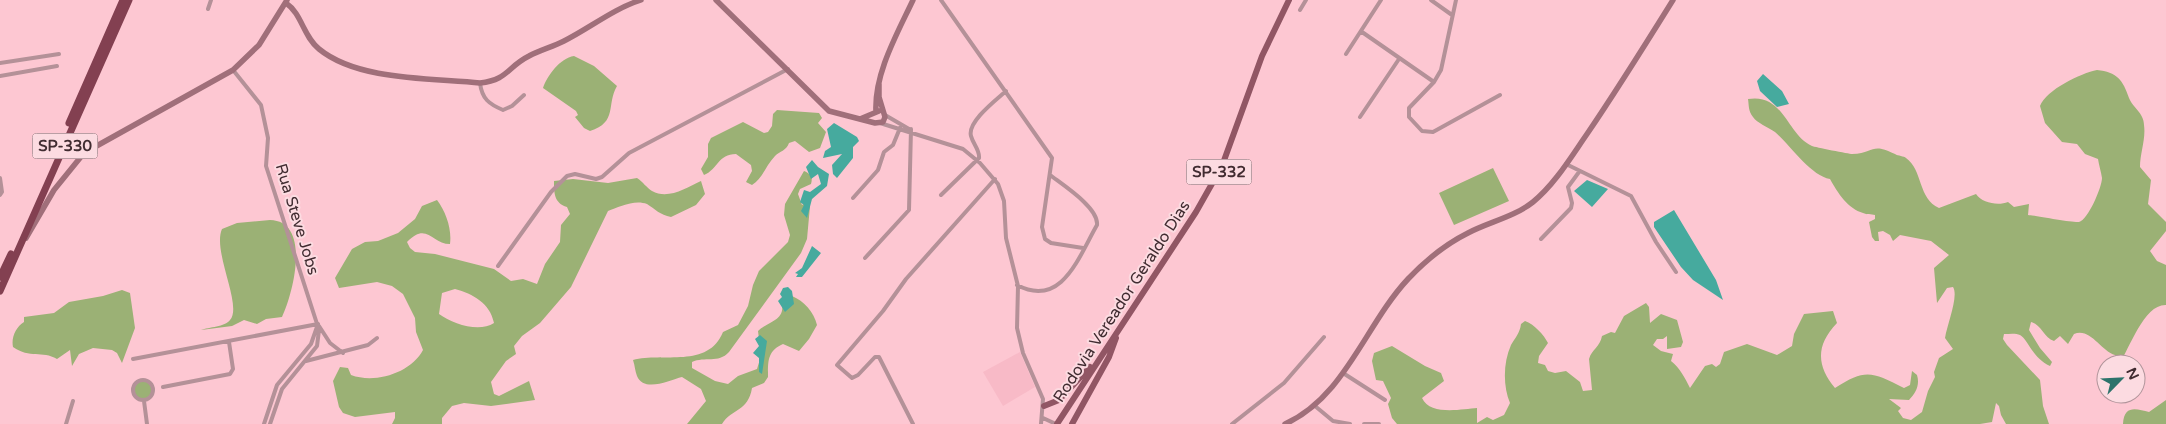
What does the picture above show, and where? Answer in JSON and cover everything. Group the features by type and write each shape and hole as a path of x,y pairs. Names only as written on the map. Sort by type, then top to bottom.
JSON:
{"highway":[{"name":"SP-330","path":"0,277 123,0"},
{"name":"SP-330","path":"0,291 129,0"}],"main road":[{"name":"Rodovia Vereador Geraldo Dias","path":"1054,423 1196,212 1222,166 1262,56 1289,0"},
{"path":"1072,424 1109,357 1119,329"},
{"path":"1044,406 1059,400 1096,362"}],"street":[{"path":"208,9 210,0"},
{"path":"14,260 54,190 84,153 233,70 259,45 286,1 294,8 310,41 353,67 388,74 480,83 494,82 502,78 527,57 564,41 622,6 641,0"},
{"path":"716,0 829,110 911,130"},
{"path":"879,123 874,120 875,96 896,36 913,0"},
{"path":"941,0 1052,158 1042,226 1045,239 1051,242 1083,248"},
{"path":"1300,10 1306,0"},
{"path":"1346,54 1381,0"},
{"path":"1431,0 1452,15"},
{"path":"1456,0 1441,70 1434,82 1414,102 1408,112 1417,128 1426,133 1442,128 1500,95"},
{"path":"1285,424 1302,416 1315,406 1342,373 1391,299 1425,263 1468,233 1522,210 1534,201 1566,164 1629,73 1673,0"},
{"path":"1362,32 1434,82"},
{"path":"0,63 60,54"},
{"path":"1360,117 1399,59"},
{"path":"0,76 57,66"},
{"path":"498,266 550,192 567,176 575,174 596,179 602,177 629,153 788,69"},
{"name":"Rua Steve Jobs","path":"233,70 261,104 268,138 266,166 318,324"},
{"path":"480,83 483,98 491,105 503,110 512,106 524,95"},
{"path":"879,84 885,120 879,123"},
{"path":"941,195 977,160 980,155 971,136 972,127 977,118 1006,91"},
{"path":"860,119 875,113 884,113 890,120 911,130 963,149 977,160 995,179 1004,201 1006,238 1017,285 1017,328 1019,342 1044,406 1041,424"},
{"path":"853,198 878,170 884,152 898,138 900,128"},
{"path":"865,258 909,210 911,130"},
{"path":"1566,164 1631,196 1656,242 1676,272"},
{"path":"1541,239 1572,206 1568,187 1579,172"},
{"path":"1017,285 1028,291 1042,292 1064,281 1097,225 1096,215 1093,210 1050,175"},
{"path":"0,178 1,194"},
{"path":"914,424 882,359 875,356 858,375 852,378 837,365 883,311 906,279 995,179"},
{"path":"1018,295 1028,291"},
{"path":"133,359 318,324"},
{"path":"318,324 330,343 343,353"},
{"path":"264,424 277,385 311,344 318,324"},
{"path":"270,424 282,389 317,346 319,337 318,324"},
{"path":"1232,424 1284,383 1324,337"},
{"path":"306,361 368,345 377,338"},
{"path":"163,387 230,374 233,369 229,342"},
{"path":"302,357 306,361"},
{"path":"1342,373 1385,400"},
{"path":"143,380 149,382 153,391 150,398 144,401 135,398 132,391 136,382 143,380"},
{"path":"66,424 72,401"},
{"path":"144,401 147,424"},
{"path":"1315,406 1333,421 1350,424"},
{"path":"1043,418 1054,423"},
{"path":"1364,424 1379,424"}],"shaded area":[{"path":"574,56 594,66 617,86 608,118 599,127 590,131 584,128 575,117 578,115 576,111 543,88 555,68 564,60"},
{"path":"2097,70 2114,75 2122,82 2131,102 2144,121 2140,167 2151,180 2148,204 2166,222 2166,231 2150,251 2157,261 2166,265 2166,305 2158,307 2144,319 2124,354 2110,353 2090,337 2080,333 2074,334 2068,344 2060,336 2054,341 2037,325 2031,322 2029,330 2040,348 2052,362 2050,366 2035,354 2023,337 2014,334 2004,334 2003,339 2007,345 2040,380 2043,406 2049,424 2006,424 1996,403 1992,422 1980,424 1397,424 1392,418 1388,404 1391,398 1383,381 1376,380 1372,361 1374,353 1392,346 1425,366 1441,373 1444,381 1422,398 1426,404 1447,410 1477,408 1477,423 1487,417 1493,420 1504,415 1510,403 1505,382 1506,359 1521,324 1525,321 1538,330 1548,343 1539,356 1538,363 1545,365 1548,371 1555,373 1566,371 1580,382 1583,391 1592,390 1589,359 1600,343 1602,336 1611,332 1615,333 1624,316 1646,303 1649,307 1650,323 1661,314 1677,320 1683,342 1681,347 1667,349 1667,336 1663,339 1657,339 1653,345 1661,351 1673,354 1671,361 1680,370 1690,388 1705,366 1712,364 1716,367 1720,364 1724,352 1747,344 1777,355 1792,346 1794,334 1804,314 1833,311 1837,323 1825,340 1821,356 1822,364 1829,380 1835,388 1854,377 1869,374 1884,378 1904,388 1910,385 1912,371 1917,375 1918,382 1917,389 1909,400 1889,399 1901,408 1898,411 1903,418 1911,420 1922,412 1928,391 1935,377 1934,372 1939,358 1953,349 1945,338 1954,304 1954,291 1953,287 1947,288 1937,303 1934,268 1949,255 1931,241 1900,235 1893,241 1890,235 1883,231 1878,232 1879,241 1875,241 1872,237 1869,222 1875,219 1875,215 1864,214 1852,208 1830,179 1823,177 1808,166 1775,132 1751,115 1748,99 1760,99 1770,102 1804,141 1812,146 1852,154 1877,148 1905,157 1915,170 1927,198 1939,208 1976,194 1982,200 1990,203 2000,204 2008,202 2014,207 2029,204 2028,215 2079,222 2083,220 2090,210 2100,188 2102,178 2098,159 2085,154 2077,144 2062,142 2045,123 2040,106 2056,88"},
{"path":"1763,74 1782,91 1789,104 1777,107 1760,91 1757,81"},
{"path":"777,110 819,113 822,118 818,123 826,132 820,148 809,152 795,141 789,143 785,149 775,156 759,179 752,185 746,182 752,171 751,165 736,154 725,156 704,175 701,169 708,157 708,144 711,138 743,122 764,133 768,132 772,126 773,114"},
{"path":"834,123 857,137 859,141 853,147 853,158 837,178 833,174 832,165 842,154 823,158 825,151 831,147 827,129"},
{"path":"812,160 818,167 829,174 827,186 812,199 807,218 801,211 804,205 800,202 804,190 810,192 821,184 818,174 811,179 806,167"},
{"path":"1493,168 1509,201 1454,225 1439,193"},
{"path":"804,171 812,179 811,184 800,189 798,194 802,205 807,202 810,206 807,239 801,253 729,352 720,358 692,362 692,368 715,381 728,384 738,376 757,369 761,356 758,331 778,318 781,314 782,304 792,296 808,308 814,316 817,325 799,351 783,344 774,350 769,358 768,377 764,383 752,388 747,402 722,424 687,424 706,401 701,389 682,377 658,384 645,384 637,376 633,360 696,355 707,351 716,343 723,332 738,325 748,306 753,285 759,271 788,242 790,235 784,215 785,204"},
{"path":"637,178 652,191 671,194 701,181 705,194 696,205 671,217 647,204 637,202 608,211 571,287 540,323 522,336 514,346 516,354 506,361 491,382 494,394 499,396 529,381 535,400 491,406 464,403 452,406 442,418 442,424 392,424 395,412 355,417 343,413 339,407 333,381 340,367 348,368 351,375 371,378 381,377 410,365 423,350 416,332 415,318 403,294 392,286 377,282 339,288 335,278 352,249 365,242 378,241 398,233 415,219 422,206 437,200 448,221 450,244 438,241 425,233 420,233 407,242 410,248 415,252 435,254 494,269 511,281 523,279 537,284 545,264 560,242 561,225 570,214 567,207 557,200 554,181 573,179 608,183","holes":["455,289 480,300 489,310 494,323 481,327 466,326 451,321 439,314 442,293"]},
{"path":"1587,180 1608,189 1592,207 1574,191"},
{"path":"1674,210 1716,280 1723,300 1693,280 1681,267 1654,227 1654,222"},
{"path":"270,220 283,224 291,232 295,245 294,276 291,292 282,317 266,319 257,324 244,320 232,326 201,330 217,327 228,322 233,313 231,291 221,251 220,239 222,229 237,223"},
{"path":"812,246 821,253 802,277 796,277 798,274 795,273 802,268"},
{"path":"788,287 792,291 794,304 785,312 778,301 782,297 780,294 783,288"},
{"path":"122,290 130,293 135,328 122,363 117,353 112,350 93,348 79,354 72,366 70,350 57,359 52,356 25,353 13,347 13,336 16,329 24,322 24,317 54,313 69,302 103,296"},
{"path":"760,335 767,341 762,374 759,372 759,358 753,353 759,346 755,339"},
{"path":"1020,352 1035,387 1003,406 983,372"},
{"path":"139,381 147,381 152,386 150,397 139,399 134,394 134,386"},
{"path":"2166,400 2166,424 2123,424 2126,413 2132,409 2149,412"}]}
